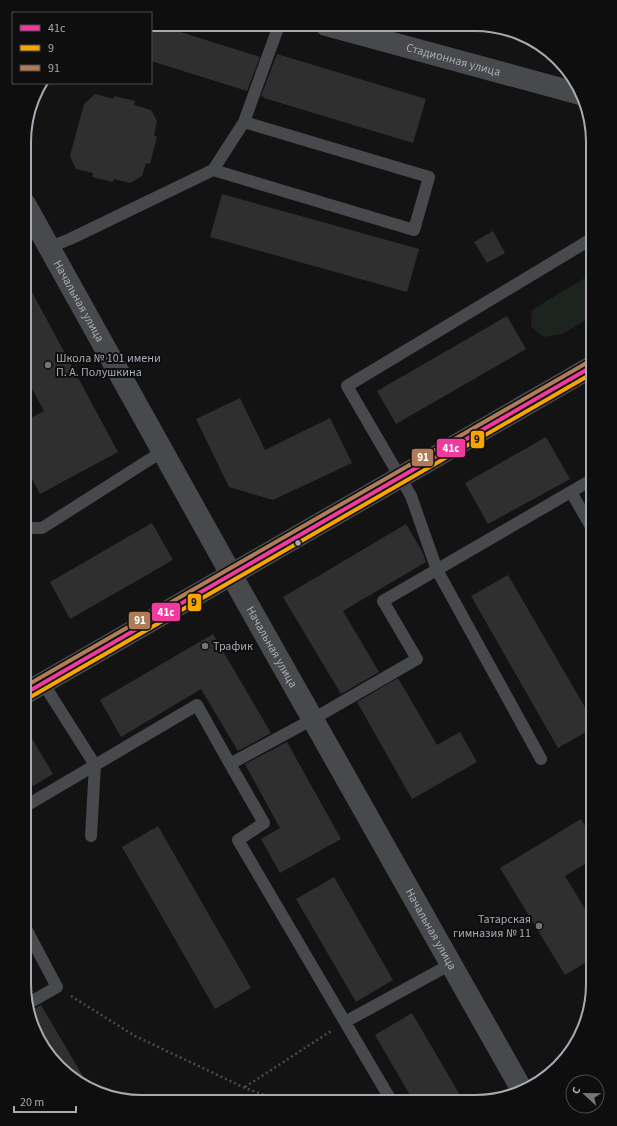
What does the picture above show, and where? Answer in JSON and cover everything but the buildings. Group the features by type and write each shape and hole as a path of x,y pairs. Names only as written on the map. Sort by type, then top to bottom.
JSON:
{"street":[{"name":"Стадионная улица","path":"351,31 573,89"},
{"name":"Начальная улица","path":"31,215 520,1086"},
{"path":"33,689 586,370"}],"lane":[{"path":"50,248 213,170 244,122 277,31"},
{"path":"213,170 414,230 429,177 244,122"},
{"path":"541,759 437,570 411,496 347,386 586,242"},
{"path":"31,528 42,528 163,451"},
{"path":"230,764 313,719 417,659 383,601 586,484"},
{"path":"571,492 586,518"},
{"path":"33,689 95,765 91,836"},
{"path":"31,803 197,705 264,823 238,840 388,1095"},
{"path":"31,938 57,987 32,1001"},
{"path":"345,1022 451,964"}],"path":[{"path":"57,987 134,1036 245,1088 264,1095"},
{"path":"245,1088 345,1022"}],"shaded area":[{"path":"586,277 586,320 562,334 544,337 531,327 532,310"}],"transit line":[{"name":"91","path":"31,683 586,363"},
{"name":"41с","path":"31,690 586,370"},
{"name":"9","path":"31,697 586,377"}],"place":[{"name":"Школа № 101 имени П. А. Полушкина","path":"48,365"},
{"name":"Трафик","path":"205,646"},
{"name":"Татарская гимназия № 11","path":"539,926"}]}
